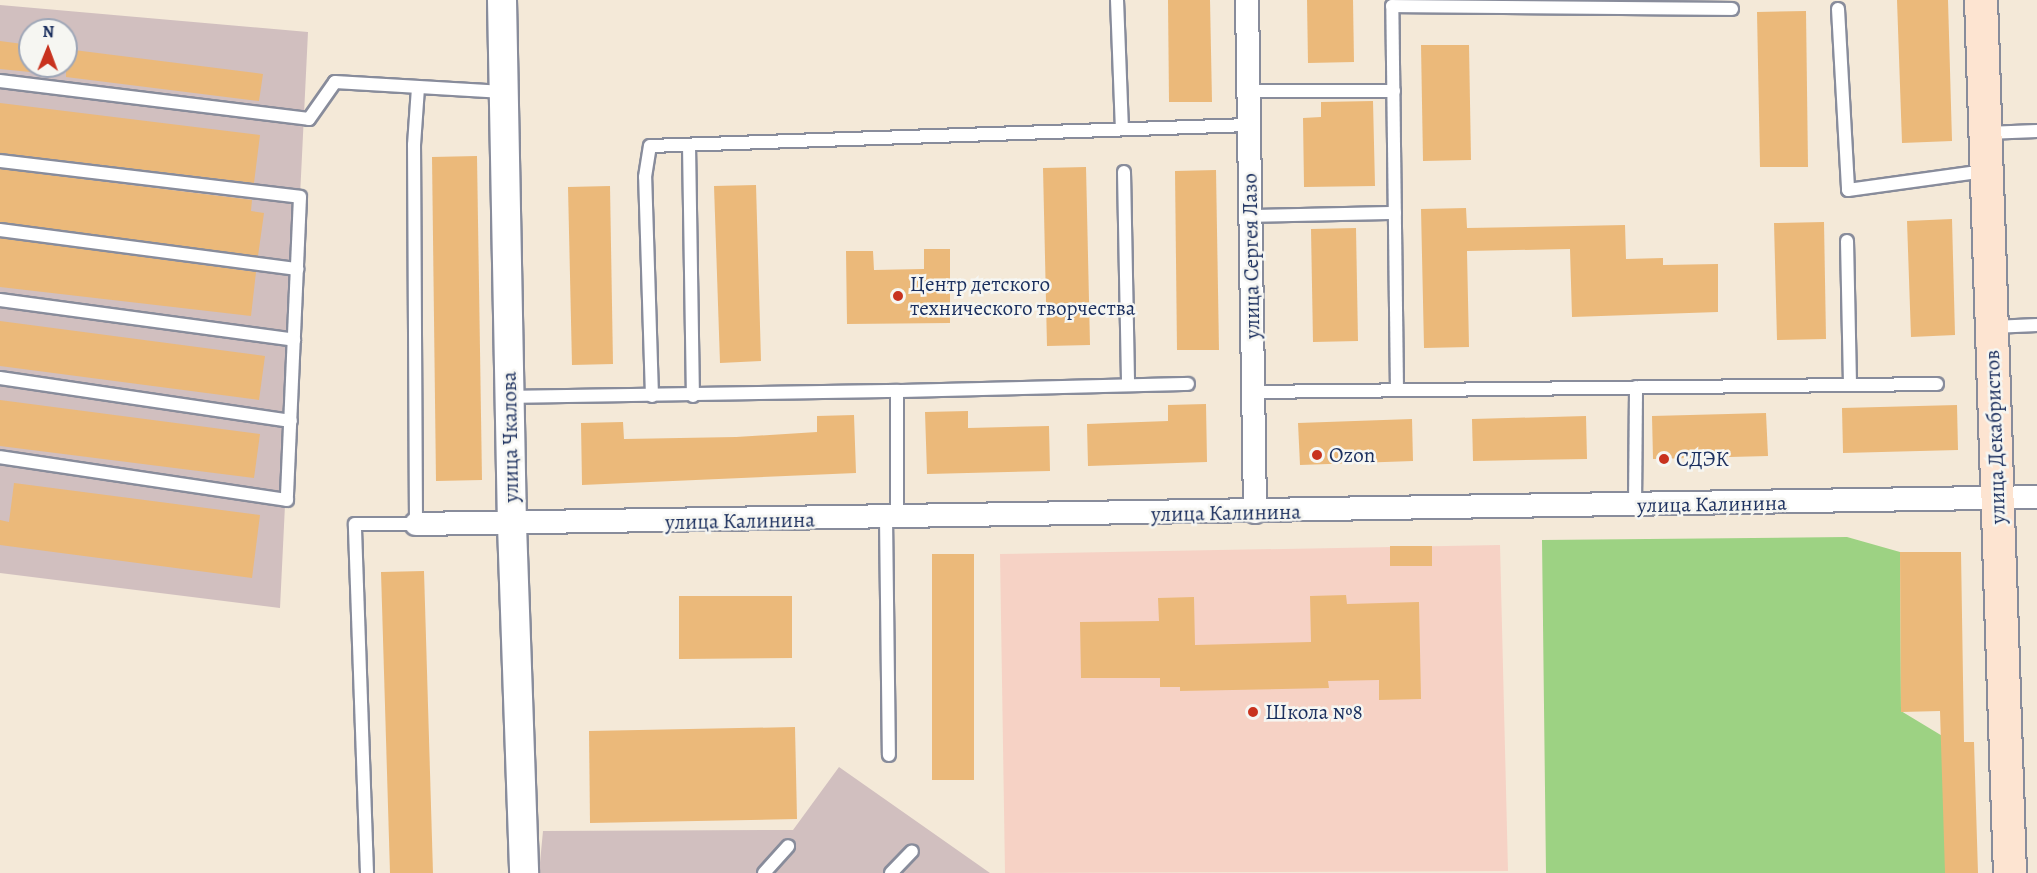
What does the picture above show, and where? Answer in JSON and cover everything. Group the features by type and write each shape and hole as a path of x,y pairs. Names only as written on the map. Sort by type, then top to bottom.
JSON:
{"main road":[{"name":"улица Декабристов","path":"1981,0 2010,873"}],"street":[{"name":"улица Чкалова","path":"502,0 512,525 524,873"},
{"name":"улица Сергея Лазо","path":"1247,0 1255,512"},
{"name":"улица Калинина","path":"416,524 512,525 2037,497"}],"lane":[{"path":"1117,0 1122,129"},
{"path":"1396,390 1392,6 1732,9"},
{"path":"1838,9 1848,190 1986,171"},
{"path":"0,81 309,119 335,82 504,92"},
{"path":"367,873 355,524 416,524 414,145 418,88"},
{"path":"1248,92 1394,91"},
{"path":"652,396 645,177 650,146 1249,124"},
{"path":"1985,133 2037,131"},
{"path":"689,145 693,396"},
{"path":"0,161 300,197 287,500 0,457"},
{"path":"1124,172 1128,384"},
{"path":"1250,216 1395,213"},
{"path":"0,230 297,269"},
{"path":"1847,241 1850,385"},
{"path":"0,300 294,340"},
{"path":"1992,327 2037,325"},
{"path":"0,378 291,421"},
{"path":"509,397 693,396 1188,384"},
{"path":"1253,392 1936,384"},
{"path":"1635,506 1636,387"},
{"path":"889,755 891,518 897,391"},
{"path":"764,873 788,846"},
{"path":"891,873 912,851"}],"shaded area":[{"path":"0,5 308,32 280,608 0,573"},
{"name":"Школа №8","path":"1500,545 1508,871 1005,873 1000,554"},
{"path":"839,767 990,873 539,873 543,831 793,830"}],"green space":[{"path":"1847,537 1900,552 1901,711 1949,740 1951,873 1546,873 1542,540"}],"building":[{"path":"1168,0 1210,0 1212,102 1169,102"},
{"path":"1307,0 1353,0 1354,62 1308,63"},
{"path":"1897,0 1948,0 1952,141 1902,143"},
{"path":"1806,11 1808,167 1760,167 1757,12"},
{"path":"0,41 18,43 18,71 0,69"},
{"path":"1421,45 1469,45 1471,160 1423,161"},
{"path":"78,51 263,74 259,101 74,78 78,78"},
{"path":"1373,101 1375,186 1304,187 1303,118 1321,117 1321,102"},
{"path":"0,103 260,135 254,183 0,153"},
{"path":"477,156 482,480 436,481 432,157"},
{"path":"1086,167 1090,345 1047,346 1043,168"},
{"path":"0,169 252,200 251,211 264,213 258,256 0,222"},
{"path":"1216,170 1219,350 1177,350 1175,171"},
{"path":"756,185 761,361 720,363 714,186"},
{"path":"610,186 613,364 572,365 568,187"},
{"path":"1466,208 1467,228 1625,225 1626,259 1663,258 1663,265 1718,264 1718,312 1572,317 1570,249 1467,251 1469,347 1424,348 1421,209"},
{"path":"1952,219 1955,335 1911,337 1907,221"},
{"path":"1824,222 1826,339 1777,340 1774,223"},
{"path":"1356,228 1358,341 1313,342 1311,229"},
{"path":"0,238 256,272 251,316 0,287"},
{"name":"Центр детского технического творчества","path":"924,249 950,249 950,323 847,324 846,251 873,251 874,270 924,269"},
{"path":"0,321 265,356 259,400 0,366"},
{"path":"0,400 260,434 254,478 0,446"},
{"path":"1206,404 1207,462 1088,466 1087,424 1168,421 1168,405"},
{"path":"1957,405 1958,450 1843,453 1842,408"},
{"path":"968,411 968,428 1049,426 1050,471 927,474 925,412"},
{"path":"1766,413 1768,456 1653,459 1652,416"},
{"path":"854,415 856,473 582,485 581,423 623,422 624,439 736,437 817,432 817,416"},
{"path":"1586,416 1587,459 1473,461 1472,419"},
{"path":"1412,419 1413,461 1300,465 1298,423"},
{"path":"14,483 260,515 252,578 0,545 0,520 9,522"},
{"path":"1390,546 1432,546 1432,566 1390,566"},
{"path":"1900,552 1961,552 1964,742 1974,742 1978,873 1945,873 1940,711 1901,712"},
{"path":"932,554 974,554 974,780 932,780"},
{"path":"424,571 433,873 390,873 381,572"},
{"path":"1346,595 1347,604 1419,602 1421,699 1379,700 1379,680 1328,681 1329,688 1180,691 1180,687 1160,687 1160,678 1081,678 1080,622 1159,621 1158,598 1194,597 1195,645 1311,642 1310,596"},
{"path":"679,596 792,596 792,658 679,659"},
{"path":"795,727 797,819 590,823 589,731"}],"place":[{"name":"Центр детского технического творчества","path":"898,296"},
{"name":"Ozon","path":"1317,455"},
{"name":"СДЭК","path":"1664,459"},
{"name":"Школа №8","path":"1253,712"}]}
